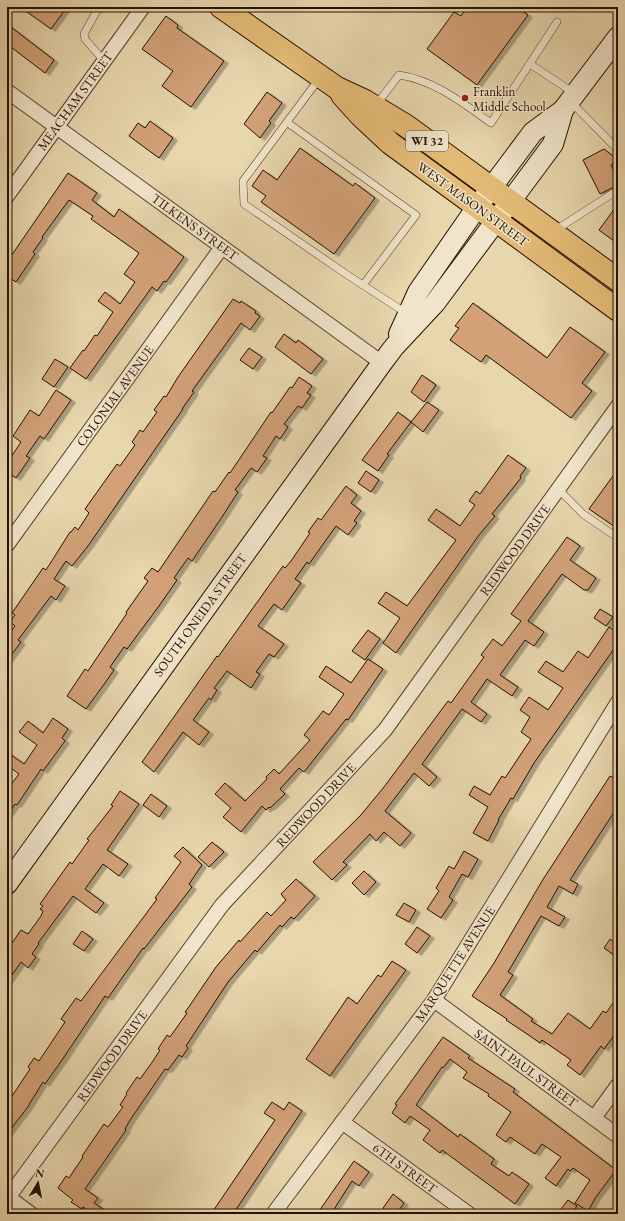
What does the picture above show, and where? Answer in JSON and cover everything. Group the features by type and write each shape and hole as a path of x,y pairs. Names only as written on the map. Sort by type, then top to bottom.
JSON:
{"main road":[{"name":"WEST MASON STREET","path":"221,7 329,83 405,125 618,280"},
{"name":"WEST MASON STREET","path":"329,83 360,116 390,143 618,310"}],"street":[{"name":"MEACHAM STREET","path":"7,196 143,7"},
{"name":"SOUTH ONEIDA STREET","path":"394,347 418,292 477,207 533,132 570,102 617,41"},
{"name":"TILKENS STREET","path":"7,91 382,363"},
{"name":"SOUTH ONEIDA STREET","path":"7,884 382,363 394,347 435,303 497,222 553,144 570,102"},
{"name":"COLONIAL AVENUE","path":"7,545 222,247"},
{"name":"REDWOOD DRIVE","path":"7,1198 222,905 385,730 618,406"},
{"name":"MARQUETTE AVENUE","path":"273,1214 434,1000 618,702"},
{"name":"SAINT PAUL STREET","path":"434,1000 618,1136"},
{"path":"594,1118 618,1085"},
{"name":"6TH STREET","path":"342,1122 469,1214"},
{"path":"7,1198 31,1214"}],"lane":[{"path":"99,7 84,34 85,39 104,61"},
{"path":"374,107 399,74 417,77 458,99 491,123 557,22"},
{"path":"530,64 618,150"},
{"path":"329,83 288,123 243,181 244,204 408,314"},
{"path":"288,123 416,215 363,285"},
{"path":"552,232 618,190"},
{"path":"558,489 584,514 618,538"}],"building":[{"path":"20,7 67,7 51,29"},
{"path":"467,7 516,7 528,15 477,85 427,49 454,12 461,16"},
{"path":"166,16 178,25 177,28 224,61 191,107 162,86 173,71 142,49"},
{"path":"7,24 54,60 45,73 7,44"},
{"path":"267,92 282,103 269,121 271,123 260,138 244,124"},
{"path":"150,121 173,138 159,158 129,136 138,123 145,128"},
{"path":"300,148 353,186 355,183 375,198 334,254 261,202 266,196 252,186 263,170 277,180"},
{"path":"604,149 618,160 611,165 618,179 618,185 600,194 583,160"},
{"path":"68,173 97,193 92,200 114,217 119,209 184,257 166,282 164,281 157,291 152,287 86,379 70,368 95,335 97,336 113,312 98,301 105,292 120,304 135,282 124,274 139,253 91,219 93,216 69,200 42,237 43,238 33,252 35,254 16,282 7,276 7,262"},
{"path":"618,204 618,244 599,230"},
{"path":"233,299 240,303 241,301 256,311 255,313 260,316 250,330 241,323 192,391 194,392 183,409 88,546 72,566 66,561 54,579 65,586 56,600 51,596 18,640 21,642 7,661 7,632 9,634 15,626 10,622 15,615 12,613 43,568 46,570 70,532 75,527 78,530 89,513 85,509 117,464 120,466 135,445 132,442 140,430 143,432 157,412 154,410 164,396 166,397 178,377"},
{"path":"473,303 547,358 570,327 605,352 582,383 592,391 571,418 486,355 481,362 450,340 459,328 455,326"},
{"path":"284,334 296,343 298,340 323,359 311,374 275,347"},
{"path":"249,348 262,357 253,369 240,360"},
{"path":"55,359 68,367 54,387 42,379"},
{"path":"422,375 436,385 424,402 411,392"},
{"path":"299,377 312,386 307,393 311,395 302,408 298,406 284,424 288,427 280,439 276,436 263,456 267,458 257,472 251,468 235,490 238,492 222,517 192,561 188,558 174,578 177,580 127,649 124,647 110,667 114,670 86,709 67,696 85,669 88,671 148,581 144,578 152,568 158,572 213,491 215,492 229,472 230,473 271,412 272,413 290,387 292,388"},
{"path":"56,390 71,400 44,439 40,436 26,456 30,458 16,478 7,472 7,463 21,442 13,436 30,410 39,416"},
{"path":"427,402 439,410 423,432 411,422"},
{"path":"398,412 411,422 387,454 389,455 378,471 362,460"},
{"path":"508,455 526,468 520,476 521,478 492,514 495,516 479,535 396,653 383,643 400,618 378,603 386,592 407,606 456,540 428,520 436,509 460,526 475,505 469,501 476,491 480,494"},
{"path":"618,469 618,529 589,509"},
{"path":"366,471 379,480 371,492 358,483"},
{"path":"346,486 357,495 351,503 361,511 354,521 357,523 348,535 336,526 309,564 307,562 295,579 301,583 282,610 274,604 258,626 284,644 274,657 269,654 256,672 260,674 251,688 227,671 214,688 217,690 211,700 209,698 193,720 209,732 199,745 183,732 154,772 142,762 283,566 285,568 291,561 310,533 308,532 318,518 321,520"},
{"path":"567,537 580,546 570,560 596,578 588,590 584,590 562,574 528,621 544,632 534,646 525,640 500,675 518,687 512,696 487,679 471,702 487,714 481,722 462,709 422,764 437,777 429,786 414,773 385,811 411,833 400,846 384,832 376,841 370,834 343,862 347,865 332,880 313,862 360,816 384,787 448,701 451,703 484,657 481,655 493,639 502,646 521,621 511,614"},
{"path":"600,609 613,617 606,626 594,618"},
{"path":"609,627 618,633 618,643 534,763 513,799 511,798 488,841 473,833 488,807 469,795 474,786 490,795 502,776 505,778 531,739 521,732 530,717 520,710 529,697 548,710 563,688 538,672 546,661 563,672 578,651 588,658"},
{"path":"368,630 380,639 365,660 352,651"},
{"path":"368,659 383,669 348,720 346,719 304,772 299,768 280,789 285,794 270,808 269,807 266,810 262,806 241,832 223,817 231,808 215,794 225,783 245,801 267,779 266,777 274,769 279,774 310,740 304,735 323,711 329,715 344,694 319,677 326,666 351,683"},
{"path":"53,718 68,729 62,738 65,741 43,771 41,769 17,805 15,804 7,816 7,790 19,774 7,765 7,752 24,764 37,745 19,732 28,721 43,733"},
{"path":"610,776 618,780 618,806 570,880 578,884 573,894 559,886 547,907 565,917 559,926 541,916 508,972 513,975 500,995 533,1019 531,1021 552,1034 568,1013 590,1029 603,1011 606,1013 618,996 618,1030 604,1049 601,1046 580,1075 567,1065 571,1060 542,1040 540,1043 472,996 494,963 542,881"},
{"path":"120,791 139,804 107,850 128,864 119,876 103,864 85,889 104,903 96,913 73,896 38,943 39,944 32,954 36,957 28,968 21,962 7,982 7,950 21,930 28,934 41,916 43,911 40,909 43,906 40,904 70,862 72,864 89,840 87,839 113,806 111,805"},
{"path":"151,794 167,806 159,817 143,805"},
{"path":"212,842 224,852 209,867 198,857"},
{"path":"183,847 202,865 189,884 192,887 144,949 143,948 108,998 105,996 45,1084 43,1082 27,1108 7,1134 7,1093 12,1096 30,1069 28,1067 34,1058 39,1061 65,1022 61,1019 76,998 81,1001 157,899 155,898 181,862 174,856"},
{"path":"464,851 478,859 468,877 462,874 449,897 453,900 441,918 427,909 439,891 436,888 449,866 454,869"},
{"path":"364,871 376,882 364,895 352,883"},
{"path":"296,879 315,896 294,919 291,917 282,927 280,925 257,952 255,950 228,982 186,1046 188,1048 182,1057 179,1055 168,1070 165,1069 130,1120 125,1129 126,1130 85,1189 98,1198 94,1203 111,1214 93,1214 83,1207 82,1209 71,1202 73,1200 58,1188 66,1176 69,1178 104,1124 108,1127 123,1107 120,1105 127,1094 126,1093 137,1077 140,1079 153,1061 160,1050 158,1049 167,1035 170,1037 216,967 239,940 240,942 267,912 271,916 286,900 281,894"},
{"path":"404,903 416,910 409,922 396,915"},
{"path":"417,927 430,936 417,953 405,944"},
{"path":"82,931 93,939 84,951 73,944"},
{"path":"610,939 618,945 618,958 604,948"},
{"path":"392,961 406,970 330,1076 306,1059 348,997 357,1004 378,975 381,977"},
{"path":"443,1037 470,1056 468,1058 515,1089 513,1092 616,1170 596,1197 588,1211 575,1203 590,1180 573,1168 570,1171 568,1169 556,1186 545,1178 561,1157 542,1144 535,1154 510,1137 506,1142 496,1135 511,1112 488,1096 489,1094 463,1078 467,1072 450,1059 443,1068 442,1067 416,1105 458,1137 460,1134 494,1159 491,1164 509,1176 512,1172 529,1184 515,1204 442,1150 440,1153 423,1140 430,1130 410,1116 405,1123 392,1113 397,1105 395,1104"},
{"path":"272,1102 284,1110 289,1102 302,1111 233,1214 211,1214 275,1120 264,1113"},
{"path":"354,1161 369,1172 359,1186 352,1181 331,1214 317,1214"},
{"path":"393,1194 404,1203 396,1214 390,1214 383,1208"},
{"path":"568,1200 577,1206 571,1214 557,1214"}],"place":[{"name":"Franklin Middle School","path":"465,98"}]}
